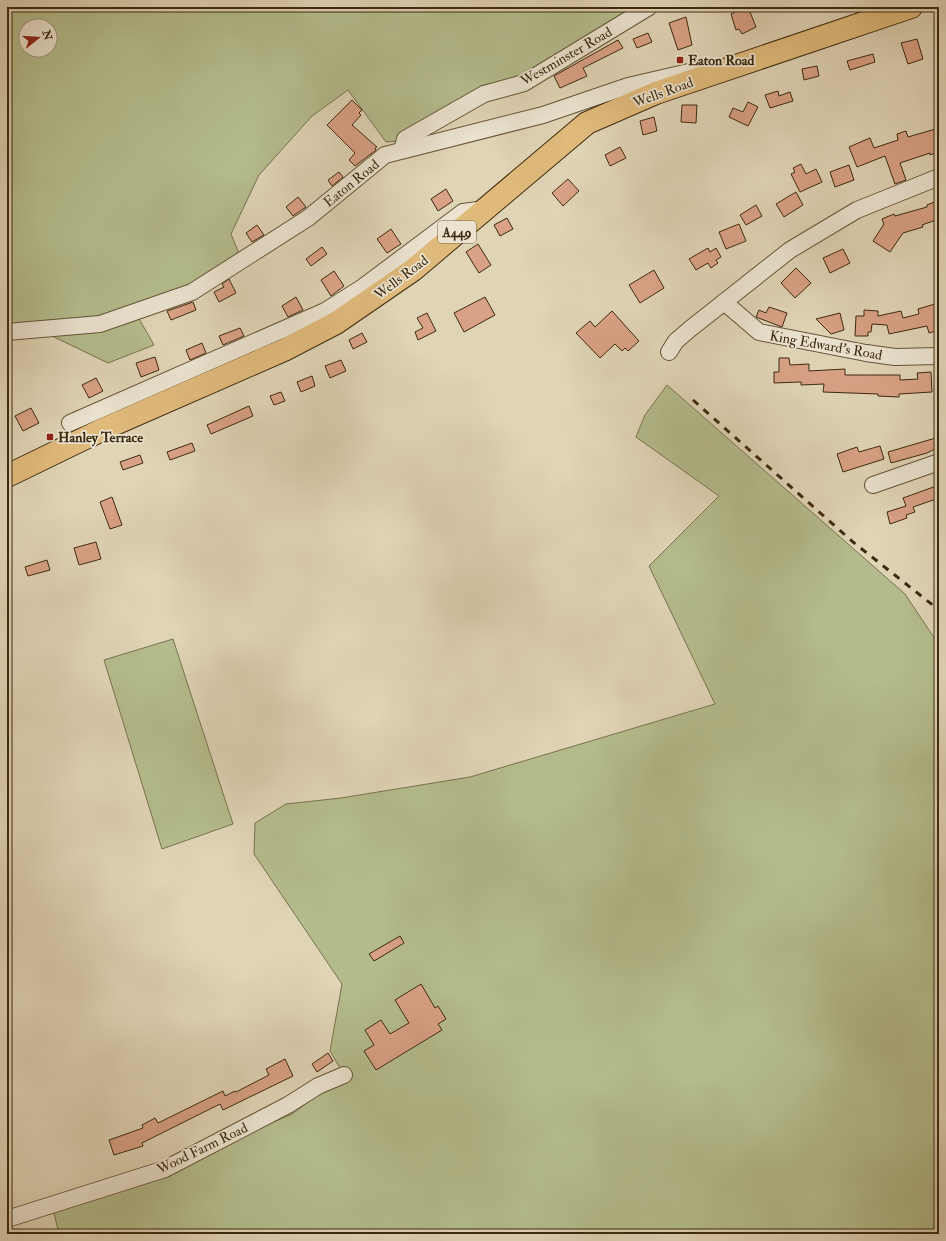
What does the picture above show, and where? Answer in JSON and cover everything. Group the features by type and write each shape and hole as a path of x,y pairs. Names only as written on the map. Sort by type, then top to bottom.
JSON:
{"highway":[{"name":"Wells Road","path":"7,476 108,428 284,350 336,323 413,270 587,123 656,93 911,7"}],"street":[{"name":"Westminster Road","path":"402,150 406,140 484,94 524,83 649,7"},
{"name":"Eaton Road","path":"7,332 100,324 192,292 308,218 385,155 544,115 628,86 700,70 714,74"},
{"path":"669,352 676,341 790,250 857,210 939,177"},
{"path":"70,423 325,311 363,287 463,212 485,209"},
{"name":"King Edward's Road","path":"724,302 759,332 866,353 895,357 939,356"},
{"path":"873,485 939,462"},
{"name":"Wood Farm Road","path":"7,1219 165,1169 288,1104 318,1086 344,1075"}],"green space":[{"path":"7,7 638,7 413,140 386,142 348,90 312,116 259,175 231,234 244,266 138,317 154,345 108,363 52,336 7,333"},
{"path":"667,385 905,594 939,645 939,1234 59,1234 53,1209 206,1151 292,1114 344,1075 330,1051 342,984 254,854 255,823 286,804 341,798 470,777 715,704 649,566 719,496 636,437 645,415"},
{"path":"173,639 233,824 162,849 104,660"}],"building":[{"path":"736,7 748,7 756,27 742,34 739,29 736,30 731,14 737,11"},
{"path":"686,17 692,45 678,50 669,23"},
{"path":"648,33 652,42 637,48 633,39"},
{"path":"917,39 923,59 908,64 901,43"},
{"path":"618,40 623,48 583,68 587,76 560,88 554,76"},
{"path":"873,54 875,62 850,70 847,61"},
{"path":"817,66 819,76 804,80 802,69"},
{"path":"778,91 779,96 790,92 793,101 770,108 765,95"},
{"path":"352,100 362,110 359,113 361,115 352,125 377,147 375,148 376,150 355,166 349,160 355,153 327,125"},
{"path":"748,102 758,107 748,126 729,117 733,108 743,112"},
{"path":"682,105 697,105 696,123 681,122"},
{"path":"654,117 657,131 643,135 640,121"},
{"path":"939,128 939,152 930,155 930,153 900,163 906,180 895,184 885,156 857,167 849,147 870,138 874,148 898,140 897,134 906,131 908,137"},
{"path":"620,147 626,158 610,166 605,155"},
{"path":"801,164 806,174 816,169 822,182 800,192 791,174 795,172 793,168"},
{"path":"849,165 854,180 835,187 830,172"},
{"path":"339,172 343,177 332,186 328,180"},
{"path":"568,179 579,191 563,206 552,193"},
{"path":"446,189 453,201 438,211 431,199"},
{"path":"796,192 803,205 784,217 776,204"},
{"path":"298,197 306,207 293,216 286,207"},
{"path":"939,200 939,219 922,225 923,227 903,233 890,252 873,241 884,224 882,219 894,214 895,216 927,207 927,205"},
{"path":"756,205 762,216 746,225 740,215"},
{"path":"507,218 513,229 500,236 494,225"},
{"path":"739,224 746,241 726,249 719,232"},
{"path":"257,225 264,235 252,242 246,233"},
{"path":"391,229 401,244 387,253 377,239"},
{"path":"478,244 491,265 479,273 466,252"},
{"path":"322,247 327,254 311,266 306,259"},
{"path":"708,248 710,252 716,248 721,257 716,260 718,263 711,268 708,263 696,270 689,259"},
{"path":"843,249 850,263 830,273 823,258"},
{"path":"796,268 811,283 795,298 781,283"},
{"path":"654,270 664,288 640,303 629,285"},
{"path":"334,271 344,286 331,296 321,280"},
{"path":"229,279 236,293 219,302 214,292 224,287 222,284"},
{"path":"296,297 303,310 288,317 282,306"},
{"path":"485,297 495,315 464,332 454,313"},
{"path":"193,302 196,310 171,320 167,311"},
{"path":"935,304 937,311 939,311 939,330 929,333 927,326 889,334 887,325 872,324 871,332 868,332 868,336 855,336 856,316 864,316 864,310 878,311 878,316 901,311 903,318 919,314 918,309"},
{"path":"769,307 787,313 782,327 756,317 759,310 766,313"},
{"path":"612,311 639,341 628,351 625,348 622,351 615,344 600,358 576,333 590,321 595,327"},
{"path":"427,313 436,331 418,340 415,332 423,328 417,318"},
{"path":"840,313 844,330 831,334 816,319"},
{"path":"240,328 244,336 223,345 219,336"},
{"path":"362,333 367,342 353,349 349,340"},
{"path":"202,343 206,353 190,360 186,350"},
{"path":"155,357 159,370 141,377 136,363"},
{"path":"779,358 789,358 790,365 809,364 809,371 845,369 845,375 900,375 900,380 918,379 917,373 931,372 932,392 899,394 899,397 878,396 878,394 823,392 824,384 801,385 801,382 774,383 774,372 779,372"},
{"path":"341,360 346,371 330,378 325,366"},
{"path":"312,376 315,386 301,392 297,382"},
{"path":"96,378 103,391 89,398 82,385"},
{"path":"281,392 285,401 274,405 270,396"},
{"path":"249,406 253,416 211,434 207,425"},
{"path":"31,408 39,423 23,431 15,416"},
{"path":"939,437 939,447 927,453 891,463 888,452"},
{"path":"192,443 195,451 170,460 167,452"},
{"path":"880,446 884,459 843,472 837,454 857,447 859,452"},
{"path":"140,455 143,463 123,470 120,462"},
{"path":"939,485 939,498 913,507 915,512 906,515 907,518 890,524 887,512 906,506 903,498"},
{"path":"112,497 122,525 110,529 100,502"},
{"path":"96,542 101,559 79,565 74,548"},
{"path":"47,560 50,570 28,576 25,567"},
{"path":"400,936 404,943 374,961 369,954"},
{"path":"421,984 435,1008 438,1006 446,1019 438,1024 442,1030 376,1070 364,1051 374,1045 365,1030 381,1020 390,1034 409,1023 395,1000"},
{"path":"328,1053 333,1061 317,1072 312,1064"},
{"path":"285,1059 293,1076 223,1110 220,1104 142,1143 143,1146 114,1155 109,1140 143,1128 142,1125 155,1118 158,1123 223,1091 225,1096 235,1091 236,1092 269,1075 266,1069"}],"railway":[{"path":"693,400 853,542 939,610"}],"place":[{"name":"Eaton Road","path":"680,60"},
{"name":"Hanley Terrace","path":"50,437"}]}
